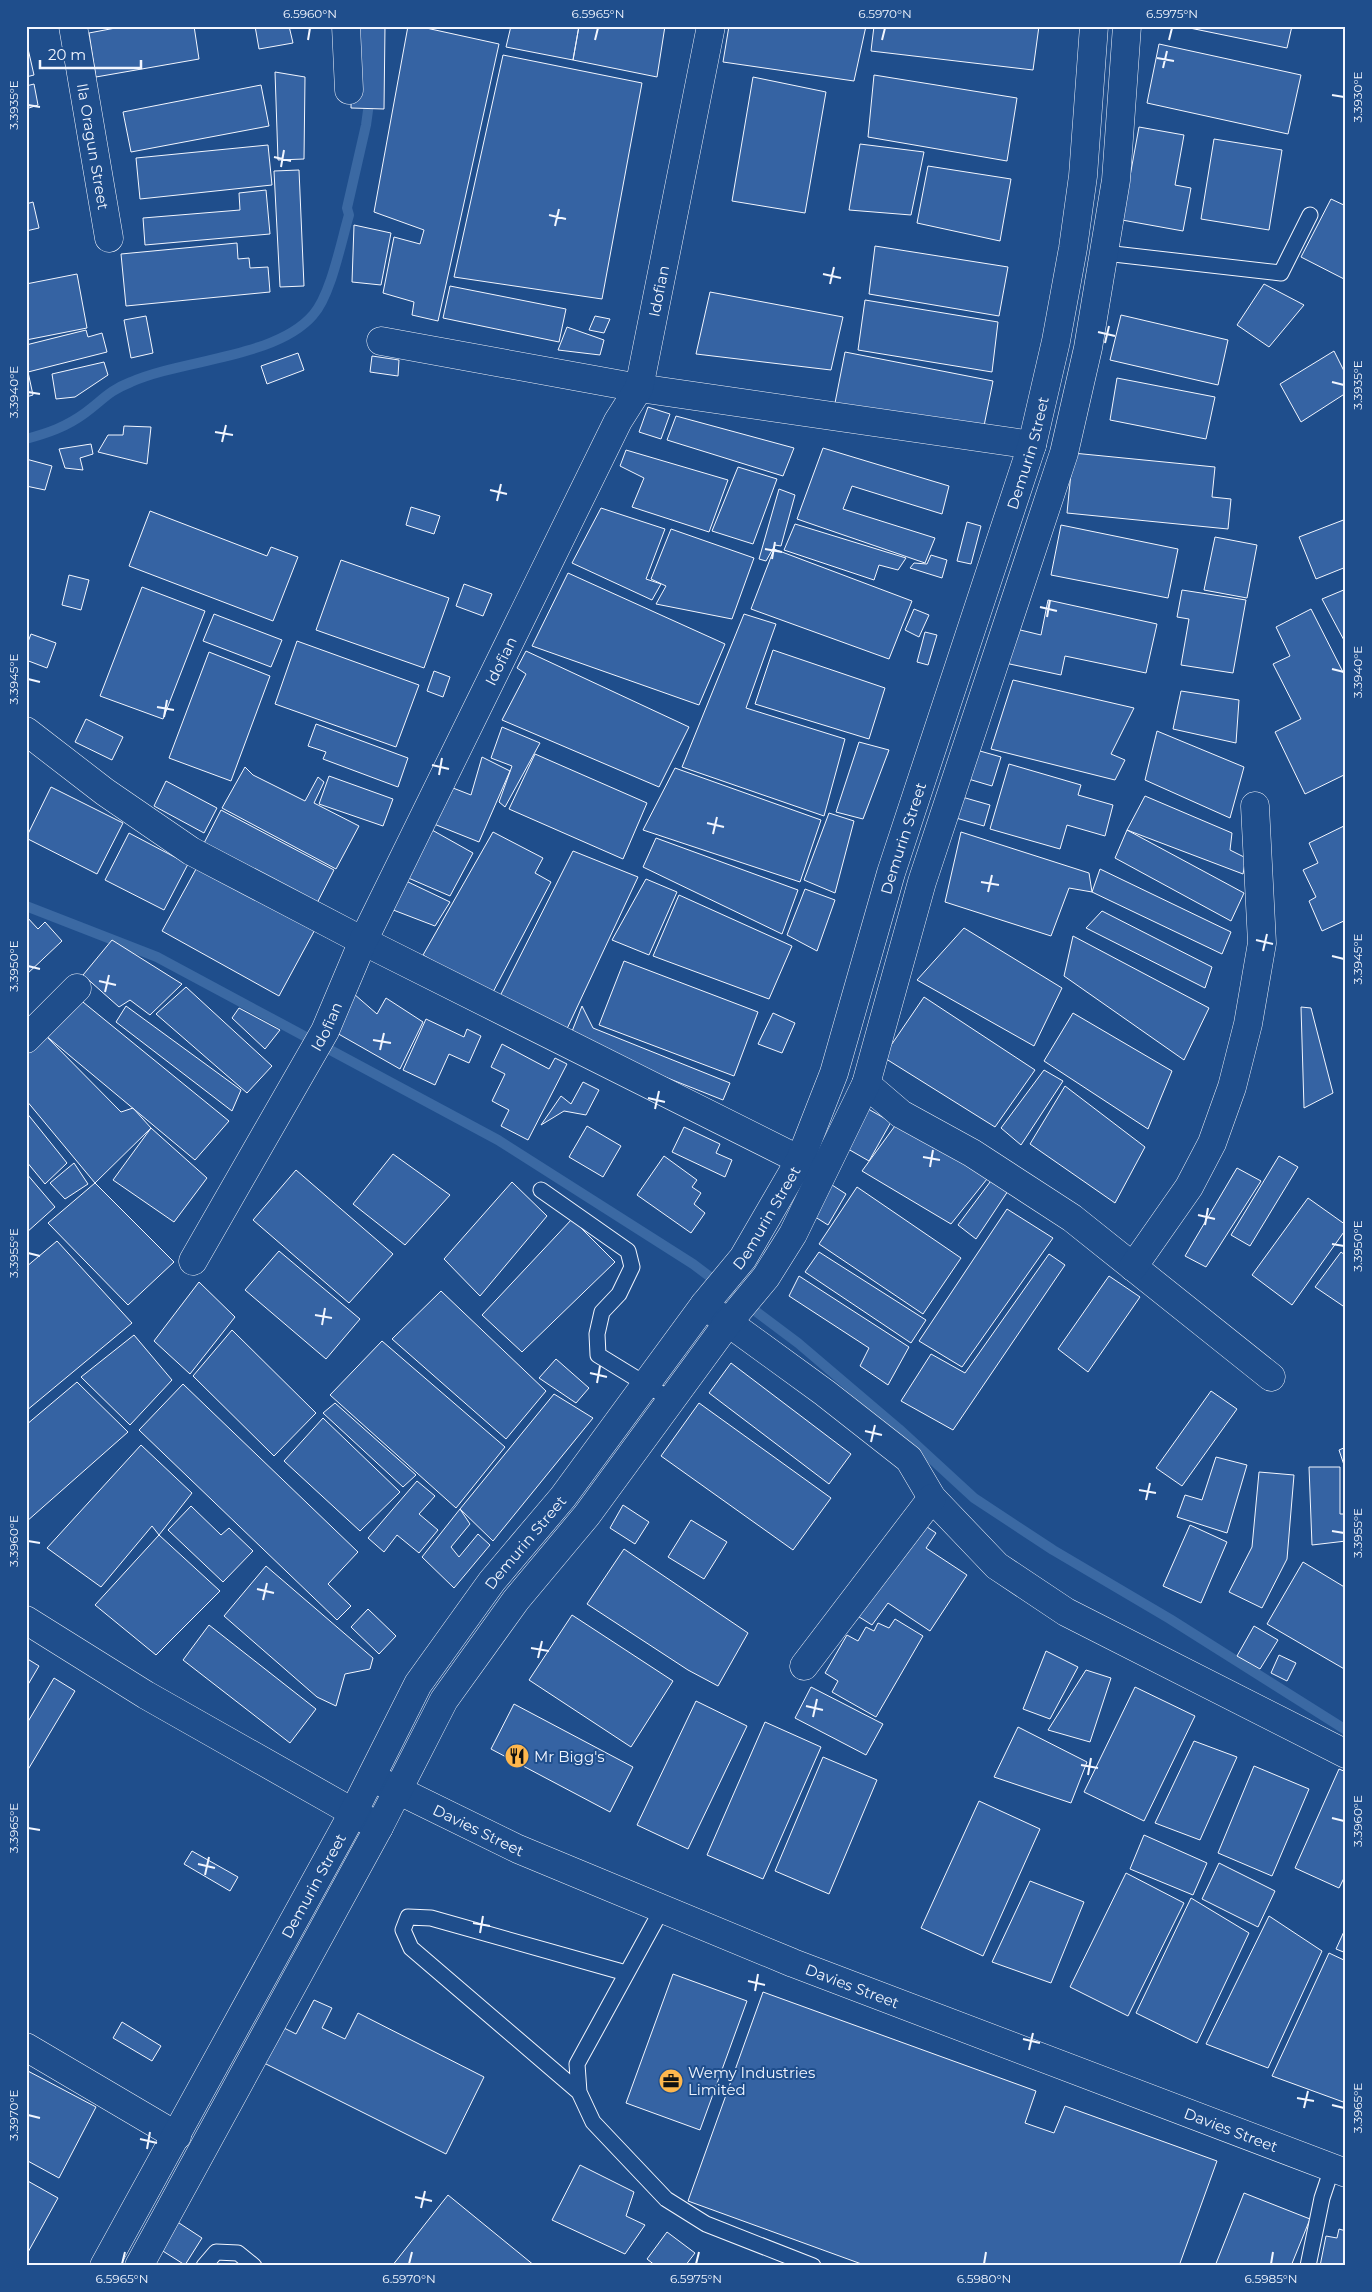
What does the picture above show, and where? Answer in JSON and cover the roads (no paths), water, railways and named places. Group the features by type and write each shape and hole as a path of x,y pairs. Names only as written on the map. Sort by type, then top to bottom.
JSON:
{"street":[{"name":"Ila Oragun Street","path":"73,26 109,238"},
{"path":"346,26 349,90"},
{"name":"Idofian","path":"193,1261 325,1031 363,941 618,421 639,388 711,26"},
{"name":"Demurin Street","path":"104,2266 353,1813 369,1776 423,1676 492,1582 563,1497 710,1298 743,1258 800,1160 834,1073 891,873 1032,444 1056,341 1084,176 1094,26"},
{"name":"Demurin Street","path":"139,2266 379,1827 396,1790 449,1693 516,1600 587,1515 734,1317 766,1277 793,1234 866,1084 922,882 1064,453 1088,348 1116,180 1127,26"},
{"path":"380,341 639,388 1032,444"},
{"path":"26,731 105,792 191,851 363,941 800,1160"},
{"path":"1133,1267 1188,1187 1212,1143 1232,1087 1248,1024 1262,943 1255,806"},
{"path":"26,1039 77,988"},
{"path":"866,1084 901,1114 972,1153 1072,1218 1271,1377"},
{"path":"710,1298 909,1459 932,1498 996,1566 1066,1612 1346,1754"},
{"path":"804,1666 932,1498"},
{"path":"26,1620 146,1694 379,1827"},
{"name":"Davies Street","path":"369,1776 518,1849 662,1909 802,1966 1339,2171"},
{"path":"26,2047 177,2136"}],"lane":[{"path":"1105,253 1281,273 1310,215"},
{"path":"540,1190 628,1251 632,1267 619,1294 602,1312 597,1334 598,1355 673,1400"},
{"path":"662,1909 577,2064 579,2092 593,2122 666,2199 706,2224 813,2266"},
{"path":"579,2092 410,1948 403,1930 408,1917 431,1918 626,1974"},
{"path":"1308,2266 1322,2198 1339,2171"},
{"path":"204,2266 216,2252 238,2253 254,2266"}],"waterway":[{"path":"26,439 64,426 123,385 152,374 253,349 297,329 313,315 325,295 330,282 349,215 347,208 366,125 370,96"},
{"path":"26,906 157,957 498,1140 693,1264 798,1343 899,1429 974,1498 1053,1550 1170,1619 1346,1730"}],"place":[{"name":"Mr Bigg's","path":"517,1756"},
{"name":"Wemy Industries Limited","path":"671,2081"}]}
